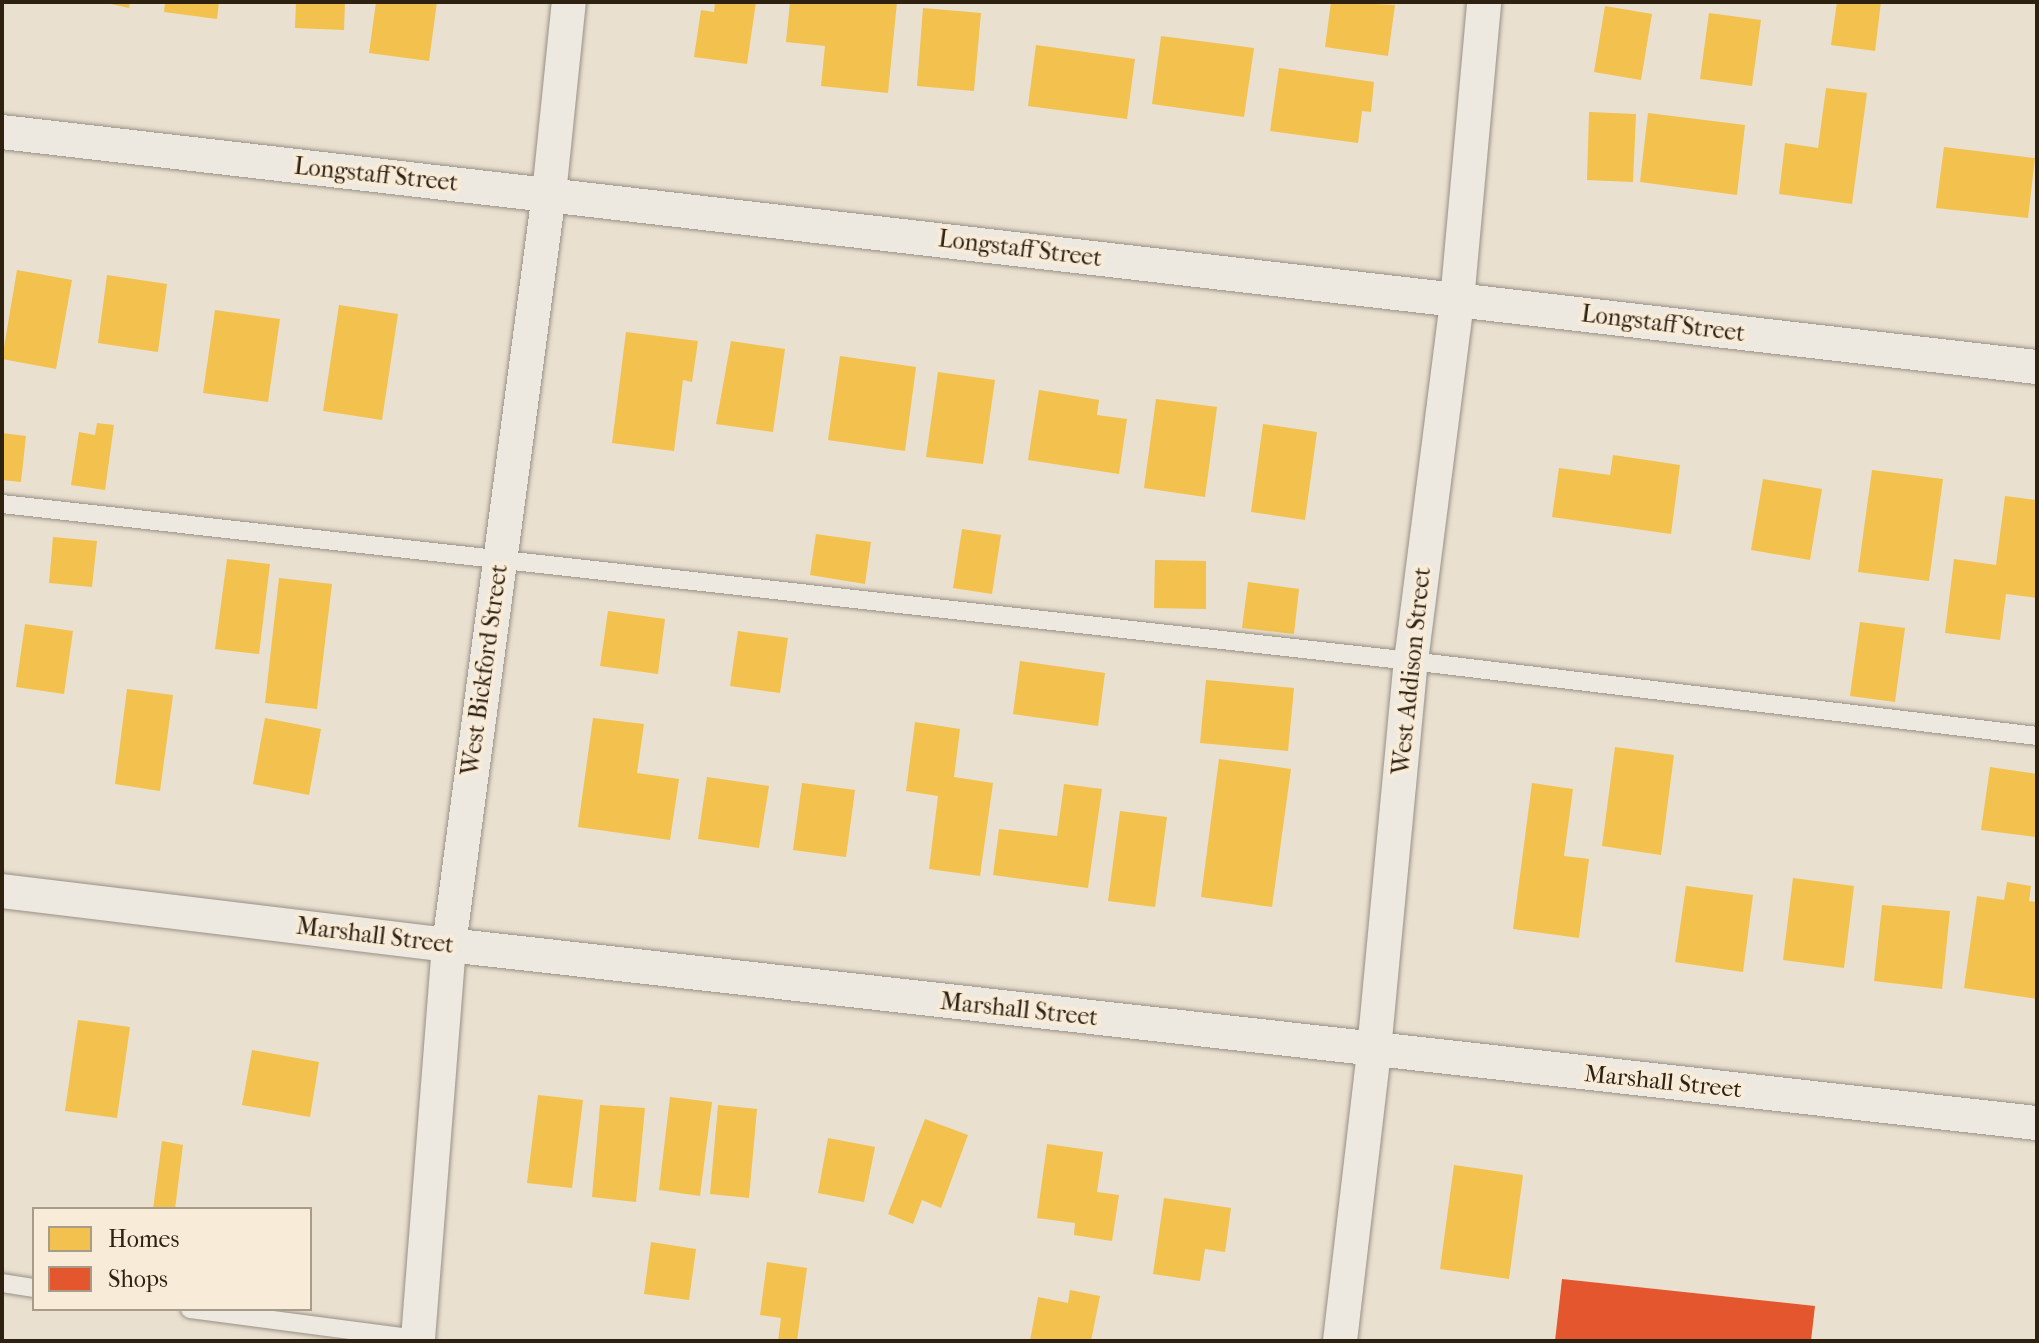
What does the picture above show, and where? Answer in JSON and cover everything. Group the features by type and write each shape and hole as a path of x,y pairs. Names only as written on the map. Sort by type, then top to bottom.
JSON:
{"street":[{"name":"West Bickford Street","path":"423,1340 449,945 549,194 569,2"},
{"name":"West Addison Street","path":"1340,1341 1374,1050 1411,661 1457,301 1484,2"},
{"name":"Longstaff Street","path":"2,132 2037,367"},
{"name":"Marshall Street","path":"2,891 449,945 2037,1123"}],"lane":[{"path":"2,504 1411,661 2037,736"},
{"path":"2,1283 32,1288"},
{"path":"205,1311 423,1340"}],"building: Homes":[{"path":"102,2 130,2 129,8"},
{"path":"165,2 219,2 217,19 164,12"},
{"path":"296,2 345,2 344,30 295,28"},
{"path":"376,2 437,2 429,61 369,53"},
{"path":"715,2 756,2 747,64 694,57 701,10 714,12"},
{"path":"790,2 897,2 888,93 821,86 825,46 786,42"},
{"path":"1331,2 1395,5 1388,56 1325,47"},
{"path":"1837,2 1881,2 1875,51 1831,45"},
{"path":"1605,6 1652,14 1641,80 1594,72"},
{"path":"923,8 981,13 974,91 917,86"},
{"path":"1709,13 1761,20 1752,86 1700,79"},
{"path":"1161,36 1254,48 1244,117 1152,104"},
{"path":"1036,45 1135,59 1127,119 1028,106"},
{"path":"1279,68 1374,82 1371,112 1362,111 1358,143 1270,131"},
{"path":"1826,88 1867,93 1852,204 1779,194 1785,143 1818,148"},
{"path":"1589,112 1636,114 1633,182 1587,180"},
{"path":"1648,113 1745,125 1737,195 1640,182"},
{"path":"1944,147 2035,158 2028,218 1936,208"},
{"path":"17,270 72,280 56,369 2,359"},
{"path":"107,275 167,284 158,352 98,343"},
{"path":"339,305 398,314 382,420 323,411"},
{"path":"215,310 280,319 268,402 203,393"},
{"path":"626,332 698,341 692,382 683,380 674,451 612,443"},
{"path":"731,341 785,349 773,432 716,424"},
{"path":"840,356 916,367 905,451 828,440"},
{"path":"938,372 995,380 983,464 926,457"},
{"path":"1039,390 1099,400 1097,415 1127,419 1119,474 1028,460"},
{"path":"1156,399 1217,407 1205,497 1144,488"},
{"path":"97,423 114,425 105,490 71,485 79,432 95,435"},
{"path":"1263,424 1317,432 1305,520 1251,512"},
{"path":"2,433 26,436 21,482 2,480"},
{"path":"1613,455 1680,465 1671,534 1552,517 1559,468 1610,475"},
{"path":"1872,470 1943,479 1929,581 1858,572"},
{"path":"1763,479 1822,489 1810,560 1751,550"},
{"path":"2005,496 2037,500 2037,598 2006,594 2000,640 1945,633 1954,559 1996,565"},
{"path":"962,529 1001,535 992,594 953,588"},
{"path":"816,534 871,542 865,584 810,575"},
{"path":"53,537 97,541 92,587 49,583"},
{"path":"227,559 270,564 259,654 215,649"},
{"path":"1155,560 1206,561 1206,609 1154,608"},
{"path":"279,578 332,584 317,709 265,703"},
{"path":"1248,582 1299,589 1294,634 1242,628"},
{"path":"608,611 665,619 658,674 600,666"},
{"path":"1860,622 1905,628 1895,702 1850,696"},
{"path":"25,624 73,631 64,694 16,687"},
{"path":"738,631 788,638 780,693 730,686"},
{"path":"1020,661 1105,673 1098,726 1013,714"},
{"path":"1206,680 1294,688 1288,751 1200,743"},
{"path":"127,689 173,695 160,791 115,784"},
{"path":"265,718 321,729 309,795 253,784"},
{"path":"593,718 644,724 637,773 679,779 670,840 578,827"},
{"path":"915,722 960,729 954,777 993,783 980,876 929,869 938,796 906,791"},
{"path":"1615,747 1674,755 1661,855 1602,846"},
{"path":"1219,759 1291,769 1272,907 1201,897"},
{"path":"1990,767 2037,774 2037,837 1981,830"},
{"path":"707,777 769,786 759,848 698,839"},
{"path":"802,783 855,790 846,857 793,850"},
{"path":"1532,783 1573,789 1564,856 1589,859 1579,938 1513,929"},
{"path":"1064,784 1102,789 1088,888 993,875 999,829 1057,836"},
{"path":"1120,811 1167,817 1155,907 1108,901"},
{"path":"1793,878 1854,886 1844,968 1783,960"},
{"path":"2007,882 2031,886 2029,901 2037,902 2037,999 1964,988 1977,896 2004,900"},
{"path":"1686,886 1753,895 1743,972 1675,962"},
{"path":"1882,905 1950,911 1942,989 1874,981"},
{"path":"78,1020 130,1027 117,1118 65,1111"},
{"path":"252,1050 319,1062 310,1117 242,1105"},
{"path":"538,1095 583,1100 572,1188 527,1183"},
{"path":"670,1097 712,1102 700,1196 659,1190"},
{"path":"600,1105 645,1108 636,1202 592,1197"},
{"path":"718,1105 757,1109 749,1198 710,1194"},
{"path":"925,1119 968,1135 941,1208 922,1200 913,1224 888,1214"},
{"path":"828,1138 875,1147 864,1202 818,1193"},
{"path":"162,1141 183,1145 175,1207 153,1207"},
{"path":"1047,1144 1103,1152 1097,1192 1119,1195 1112,1241 1074,1235 1075,1223 1037,1218"},
{"path":"1454,1165 1523,1175 1509,1279 1440,1269"},
{"path":"1164,1198 1231,1208 1225,1252 1205,1249 1200,1281 1153,1274"},
{"path":"651,1242 696,1249 689,1300 644,1294"},
{"path":"767,1262 807,1268 797,1341 778,1341 781,1318 760,1315"},
{"path":"1070,1290 1100,1296 1091,1341 1030,1341 1038,1297 1068,1303"}],"building: Shops":[{"path":"1562,1279 1815,1306 1811,1341 1555,1341"}]}
